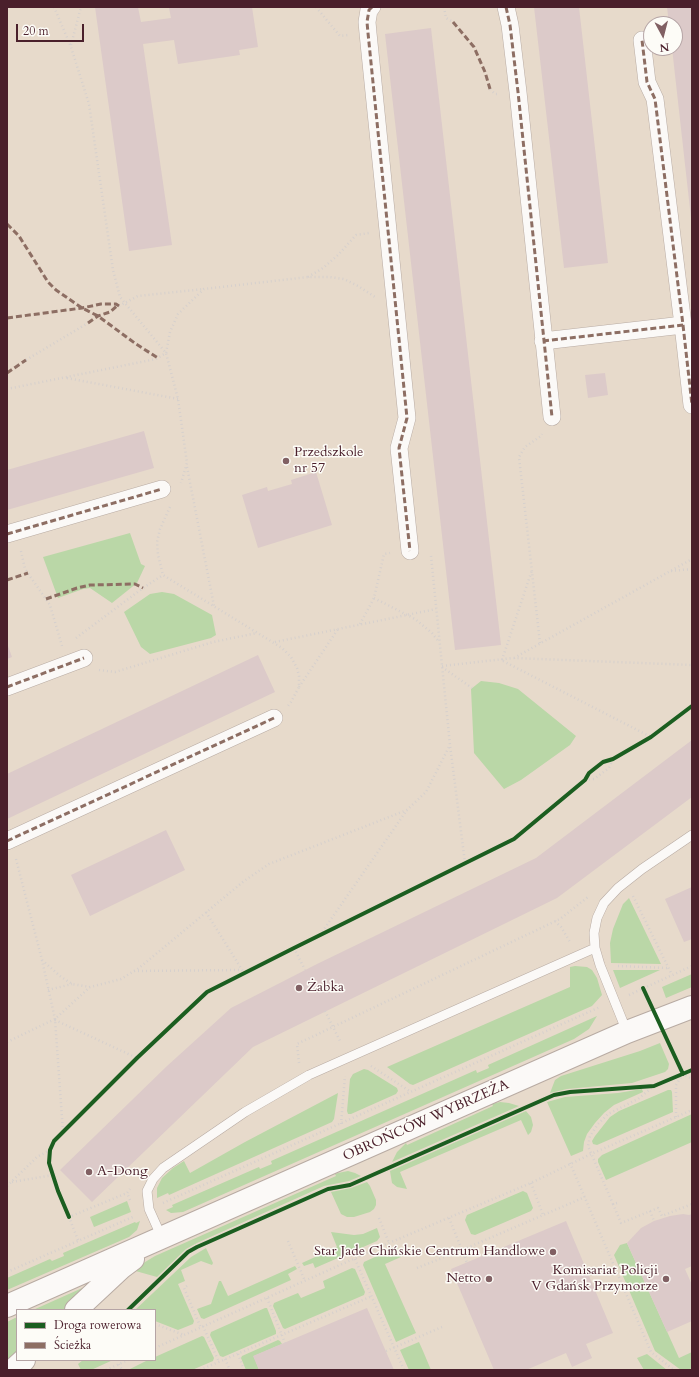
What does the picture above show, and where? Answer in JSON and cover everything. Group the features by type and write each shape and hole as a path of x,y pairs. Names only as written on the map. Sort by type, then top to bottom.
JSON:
{"main road":[{"name":"OBROŃCÓW WYBRZEŻA","path":"7,1306 627,1032 692,1007"},
{"name":"OBROŃCÓW WYBRZEŻA","path":"77,1309 121,1268 162,1238"},
{"path":"13,1370 23,1361"}],"street":[{"path":"372,7 369,10 367,22 407,418 398,448 410,551"},
{"path":"506,7 510,25 516,77 552,418"},
{"path":"642,40 647,82 655,99 692,405"},
{"path":"544,341 683,325"},
{"path":"12,532 162,489"},
{"path":"7,687 84,658"},
{"path":"9,840 274,718"}],"lane":[{"path":"627,1032 600,965 595,948 594,933 598,918 604,903 612,894 629,879 692,834"},
{"path":"162,1238 149,1209 147,1191 153,1179 162,1168 245,1112 310,1075 595,948"}],"path":[{"path":"54,7 71,46 89,104 113,270 120,298 166,353 178,399 187,466 214,606"},
{"path":"71,46 81,7"},
{"path":"316,7 340,36 368,33"},
{"path":"444,7 446,18 453,22"},
{"path":"490,89 495,94"},
{"path":"308,277 324,268 356,235 389,231"},
{"path":"119,306 124,302 138,296 308,277 344,279 371,294 397,315"},
{"path":"7,389 156,360 166,353 170,332 178,314 204,289"},
{"path":"26,360 88,323"},
{"path":"64,378 178,399"},
{"path":"540,643 519,457 525,447 541,436 552,418"},
{"path":"180,484 187,466"},
{"path":"172,503 160,529 157,542 158,555 163,575 275,642 291,657 297,668 299,687"},
{"path":"12,532 26,569 50,605 63,648 69,644"},
{"path":"360,624 374,598 384,554 430,549 450,745 465,863"},
{"path":"513,658 692,559"},
{"path":"502,660 532,568"},
{"path":"668,572 692,569"},
{"path":"75,639 142,588 163,575"},
{"path":"374,598 423,625 440,643"},
{"path":"275,642 436,609"},
{"path":"274,718 291,702 299,687 338,629"},
{"path":"66,665 115,672 213,642 257,632"},
{"path":"442,666 513,658 692,665"},
{"path":"502,660 650,737"},
{"path":"442,666 472,688"},
{"path":"320,935 407,810 426,792 450,745"},
{"path":"608,761 613,759"},
{"path":"585,780 594,779 609,768 613,759"},
{"path":"585,780 589,773"},
{"path":"48,990 72,984 90,987 120,979 134,971 244,881 269,864 407,810"},
{"path":"9,840 42,960 55,1019 63,1132"},
{"path":"300,1068 297,1044 554,921 590,896"},
{"path":"633,896 672,975"},
{"path":"206,912 244,973"},
{"path":"554,921 568,938 577,956"},
{"path":"294,948 306,970"},
{"path":"42,960 60,976 72,984"},
{"path":"600,965 668,968"},
{"path":"7,1272 692,966"},
{"path":"134,971 242,970"},
{"path":"7,1042 55,1019 90,987"},
{"path":"325,1011 349,1057"},
{"path":"55,1019 137,1058"},
{"path":"365,1061 411,1092"},
{"path":"341,1124 345,1070"},
{"path":"676,1117 676,1086 683,1074 692,1079"},
{"path":"648,1086 654,1086"},
{"path":"654,1086 638,1099 608,1114 598,1124 590,1136 588,1146 621,1223 658,1208 662,1216 692,1204"},
{"path":"156,1348 355,1258 531,1183 570,1163 692,1110"},
{"path":"7,1186 37,1158 50,1150"},
{"path":"570,1163 651,1352 674,1370"},
{"path":"12,1182 53,1175"},
{"path":"531,1183 542,1215"},
{"path":"78,1240 69,1217 127,1193 132,1188"},
{"path":"127,1193 137,1215"},
{"path":"417,1268 585,1197"},
{"path":"650,1211 654,1221"},
{"path":"379,1218 390,1243"},
{"path":"449,1218 467,1263"},
{"path":"288,1241 306,1280"},
{"path":"355,1258 404,1370"},
{"path":"187,1286 184,1288 219,1362"},
{"path":"200,1370 372,1296"},
{"path":"267,1298 285,1343"},
{"path":"156,1324 184,1335"},
{"path":"386,1351 442,1327"},
{"path":"238,1354 244,1370"},
{"path":"225,1359 230,1370"},
{"path":"106,1370 126,1361"},
{"path":"119,1364 122,1370"}],"green space":[{"path":"130,533 141,564 145,566 137,583 112,603 90,588 58,598 43,557"},
{"path":"162,592 174,594 212,615 216,635 211,638 150,654 141,647 124,612 150,594"},
{"path":"481,681 499,683 518,689 576,736 570,745 521,780 504,789 474,753 471,689"},
{"path":"629,898 661,964 611,963 610,943 613,929 623,904"},
{"path":"570,967 587,967 592,970 597,978 602,995 592,1006 413,1085 387,1067 570,987"},
{"path":"613,970 660,970 620,988"},
{"path":"692,974 692,987 666,998 662,987"},
{"path":"597,1016 589,1029 574,1039 183,1212 171,1213 166,1210 173,1207 172,1205 259,1167 260,1169 272,1164 271,1161 476,1070 477,1073 489,1068 488,1065"},
{"path":"660,1043 669,1064 668,1069 665,1072 632,1083 567,1089 550,1093 555,1080 561,1076 640,1051"},
{"path":"364,1069 397,1088 398,1091 396,1094 348,1114 350,1079 353,1074"},
{"path":"642,1089 643,1092 614,1105 604,1113 587,1134 583,1151 571,1156 547,1102 565,1097 618,1093"},
{"path":"671,1090 672,1092 673,1112 597,1145 593,1144 592,1141 595,1136 610,1117 619,1111"},
{"path":"338,1093 334,1119 332,1122 169,1195 168,1193 157,1198 157,1188 162,1178 184,1161 190,1173"},
{"path":"500,1102 519,1106 392,1162 397,1152 406,1143 407,1145 493,1106 492,1104"},
{"path":"526,1111 531,1117 533,1125 531,1132 528,1135 521,1120 400,1172 407,1189 397,1187 392,1183 390,1171"},
{"path":"692,1114 692,1142 606,1180 598,1162 598,1159 602,1155"},
{"path":"348,1171 361,1176 349,1181 324,1186 197,1243 186,1249 157,1277 132,1270 155,1256 336,1176 335,1174"},
{"path":"367,1182 376,1200 374,1209 370,1212 354,1217 347,1217 341,1214 331,1192 351,1188"},
{"path":"523,1191 527,1193 533,1208 531,1211 475,1235 471,1234 465,1220 467,1215"},
{"path":"127,1201 131,1212 94,1227 90,1217"},
{"path":"140,1221 137,1230 129,1237 7,1290 7,1278 50,1259 52,1261 64,1256 63,1253"},
{"path":"377,1228 380,1237 377,1241 315,1268 313,1263 304,1266 302,1263 337,1247 331,1232 354,1235 363,1234"},
{"path":"627,1243 679,1358 692,1352 692,1368 688,1370 681,1370 655,1351 614,1255 620,1245"},
{"path":"397,1247 401,1257 385,1264 416,1333 396,1342 363,1265 364,1262"},
{"path":"206,1248 213,1263 212,1265 201,1261 181,1270 185,1281 178,1284 194,1321 193,1324 178,1330 156,1321 156,1309 136,1309 191,1257"},
{"path":"295,1266 297,1269 288,1274 291,1280 204,1319 201,1318 197,1309 211,1304 219,1281 221,1281 228,1296"},
{"path":"352,1268 355,1269 365,1292 364,1295 285,1329 283,1328 273,1306 274,1303 298,1293 301,1298 325,1288 323,1281"},
{"path":"89,1285 64,1309 35,1309"},
{"path":"267,1308 276,1334 223,1357 220,1356 210,1335 211,1332"},
{"path":"16,1318 16,1355 7,1364 7,1322"},
{"path":"202,1336 204,1337 214,1358 213,1361 192,1370 128,1370 146,1361 156,1361 156,1357"},
{"path":"278,1340 282,1344 254,1356 259,1370 246,1370 241,1358 242,1356"},
{"path":"419,1342 431,1370 409,1370 400,1350"},
{"path":"647,1354 667,1370 644,1370 637,1358"},
{"path":"82,1361 111,1361 91,1370 81,1370 78,1364"}],"building":[{"path":"95,7 138,7 141,22 171,18 169,8 252,7 258,47 239,50 240,55 178,64 174,40 143,44 172,245 129,251"},
{"path":"534,7 579,7 608,263 564,268"},
{"path":"667,7 692,7 692,218 673,56 683,56 683,16 668,16"},
{"path":"431,28 501,645 455,650 385,34"},
{"path":"605,373 608,395 588,398 585,375"},
{"path":"144,431 154,468 7,510 7,470"},
{"path":"316,472 332,525 258,548 242,495 267,487 268,491 292,484 291,480"},
{"path":"7,643 12,657 7,659"},
{"path":"258,655 275,692 7,819 7,774"},
{"path":"692,740 692,797 557,898 253,1047 92,1202 60,1170 167,1066 231,1008 317,964 536,858"},
{"path":"166,830 185,870 90,916 71,875"},
{"path":"692,887 692,939 684,942 665,899"},
{"name":"Komisariat Policji V Gdańsk Przymorze","path":"683,1214 692,1214 692,1266 685,1269 692,1285 692,1321 667,1332 627,1243 641,1228 654,1221"},
{"path":"566,1221 613,1333 586,1344 592,1358 572,1367 566,1353 526,1370 494,1370 451,1269"},
{"path":"367,1308 394,1370 259,1370 253,1356"}],"marked path":[{"path":"372,7 369,10 367,22 407,418 399,448 410,551"},
{"path":"506,7 510,25 518,92 552,417"},
{"path":"453,22 474,47 485,72 490,89"},
{"path":"543,341 683,325 655,99 647,82 642,40"},
{"path":"7,224 19,236 48,282 56,290 82,308 98,316 158,358"},
{"path":"7,318 101,304 116,304 119,306"},
{"path":"88,323 98,316 110,312 118,305"},
{"path":"683,325 692,405"},
{"path":"7,373 26,360"},
{"path":"7,534 162,489"},
{"path":"7,580 28,573"},
{"path":"46,599 90,585 135,584 143,588"},
{"path":"7,687 84,658"},
{"path":"7,841 274,718"}],"cycle path":[{"path":"69,1217 58,1191 49,1163 50,1150 54,1141 137,1058 207,992 514,839 585,780 589,773 603,762 613,759 651,737 692,706"},
{"path":"643,988 683,1074"},
{"path":"129,1309 188,1252 328,1189 350,1185 554,1095 570,1092 654,1086 692,1070"}],"place":[{"name":"Przedszkole nr 57","path":"286,461"},
{"name":"Żabka","path":"299,988"},
{"name":"A-Dong","path":"89,1172"},
{"name":"Star Jade Chińskie Centrum Handlowe","path":"553,1252"},
{"name":"Netto","path":"489,1279"},
{"name":"Komisariat Policji V Gdańsk Przymorze","path":"666,1279"}]}
